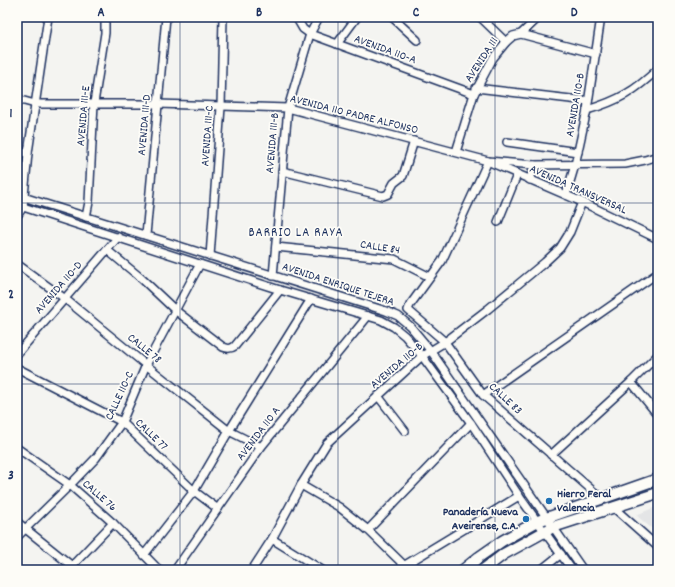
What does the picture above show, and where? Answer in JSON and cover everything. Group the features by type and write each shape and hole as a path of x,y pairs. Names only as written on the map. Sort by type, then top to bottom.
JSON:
{"main road":[{"path":"463,570 502,541 542,519 658,479"},
{"path":"483,570 504,554 549,529 658,493"}],"street":[{"path":"17,216 20,206 20,196 28,153 48,17"},
{"name":"AVENIDA 111-E","path":"86,217 89,202 94,103 105,33 105,17"},
{"name":"AVENIDA 111-D","path":"146,235 166,17"},
{"name":"AVENIDA 111-C","path":"210,256 221,107 223,17"},
{"name":"AVENIDA 110-A","path":"296,17 303,28 310,34 475,91 588,101"},
{"name":"AVENIDA 111-B","path":"274,276 288,108 310,34 319,17"},
{"path":"337,44 357,17"},
{"path":"392,17 417,40"},
{"path":"480,17 506,42"},
{"name":"AVENIDA 111","path":"456,152 475,91 494,58 506,42 513,36 521,34 540,17"},
{"name":"AVENIDA 110-B","path":"566,195 575,165 587,110 601,17"},
{"path":"521,34 596,54"},
{"path":"587,110 607,104 626,94 642,84 658,69"},
{"name":"AVENIDA 110 PADRE ALFONSO","path":"17,99 35,104 158,104 288,108 456,152 488,162 534,165 625,164 658,156"},
{"path":"282,171 383,196 388,194 394,183 403,176 414,141"},
{"path":"507,142 578,152"},
{"path":"17,152 28,153"},
{"path":"430,277 442,261 488,162"},
{"name":"AVENIDA TRANSVERSAL","path":"488,162 582,202 658,239"},
{"path":"530,180 534,165"},
{"path":"498,222 517,175"},
{"name":"AVENIDA ENRIQUE TEJERA","path":"20,196 398,316 410,326 431,351 542,519 584,570"},
{"name":"AVENIDA 110-B","path":"252,570 272,539 301,485 327,443 422,356 445,342 494,304 560,248 570,232 582,202"},
{"name":"AVENIDA ENRIQUE TEJERA","path":"20,206 280,290 381,320 394,327 405,336 422,356 472,423 520,496 542,519"},
{"name":"AVENIDA 110-D","path":"17,354 118,237"},
{"name":"CALLE 84","path":"276,247 394,259 430,277"},
{"path":"106,250 141,278 175,310 228,349 232,349 235,346 280,290"},
{"name":"CALLE 78","path":"17,264 64,298 229,431 261,447"},
{"name":"CALLE 110-C","path":"17,537 96,458 122,422 146,365 200,264"},
{"path":"483,395 658,273"},
{"name":"CALLE 83","path":"430,277 410,305 408,310 409,312 445,342 483,395 601,498"},
{"path":"144,555 194,491 229,431 311,299"},
{"name":"AVENIDA 110 A","path":"174,570 261,447 368,316"},
{"path":"551,455 631,382 658,355"},
{"name":"CALLE 77","path":"17,368 122,422 194,491 218,509"},
{"path":"631,382 658,415"},
{"path":"378,396 405,431"},
{"path":"368,530 472,423"},
{"name":"CALLE 76","path":"17,448 70,485 113,523 159,570"},
{"path":"301,485 339,507 368,530 407,568 520,496"},
{"path":"613,507 658,547"},
{"path":"17,522 72,569 113,523"},
{"name":"AVENIDA ENRIQUE TEJERA","path":"549,529 561,554 572,570"},
{"path":"272,539 322,570"},
{"path":"541,570 561,554"}],"shaded area":[{"path":"658,506 658,534 636,515"}],"place":[{"name":"Hierro Feral Valencia","path":"549,501"},
{"name":"Panadería Nueva Aveirense, C.A.","path":"526,519"}],"district":[{"name":"BARRIO LA RAYA","path":"296,233"}]}
